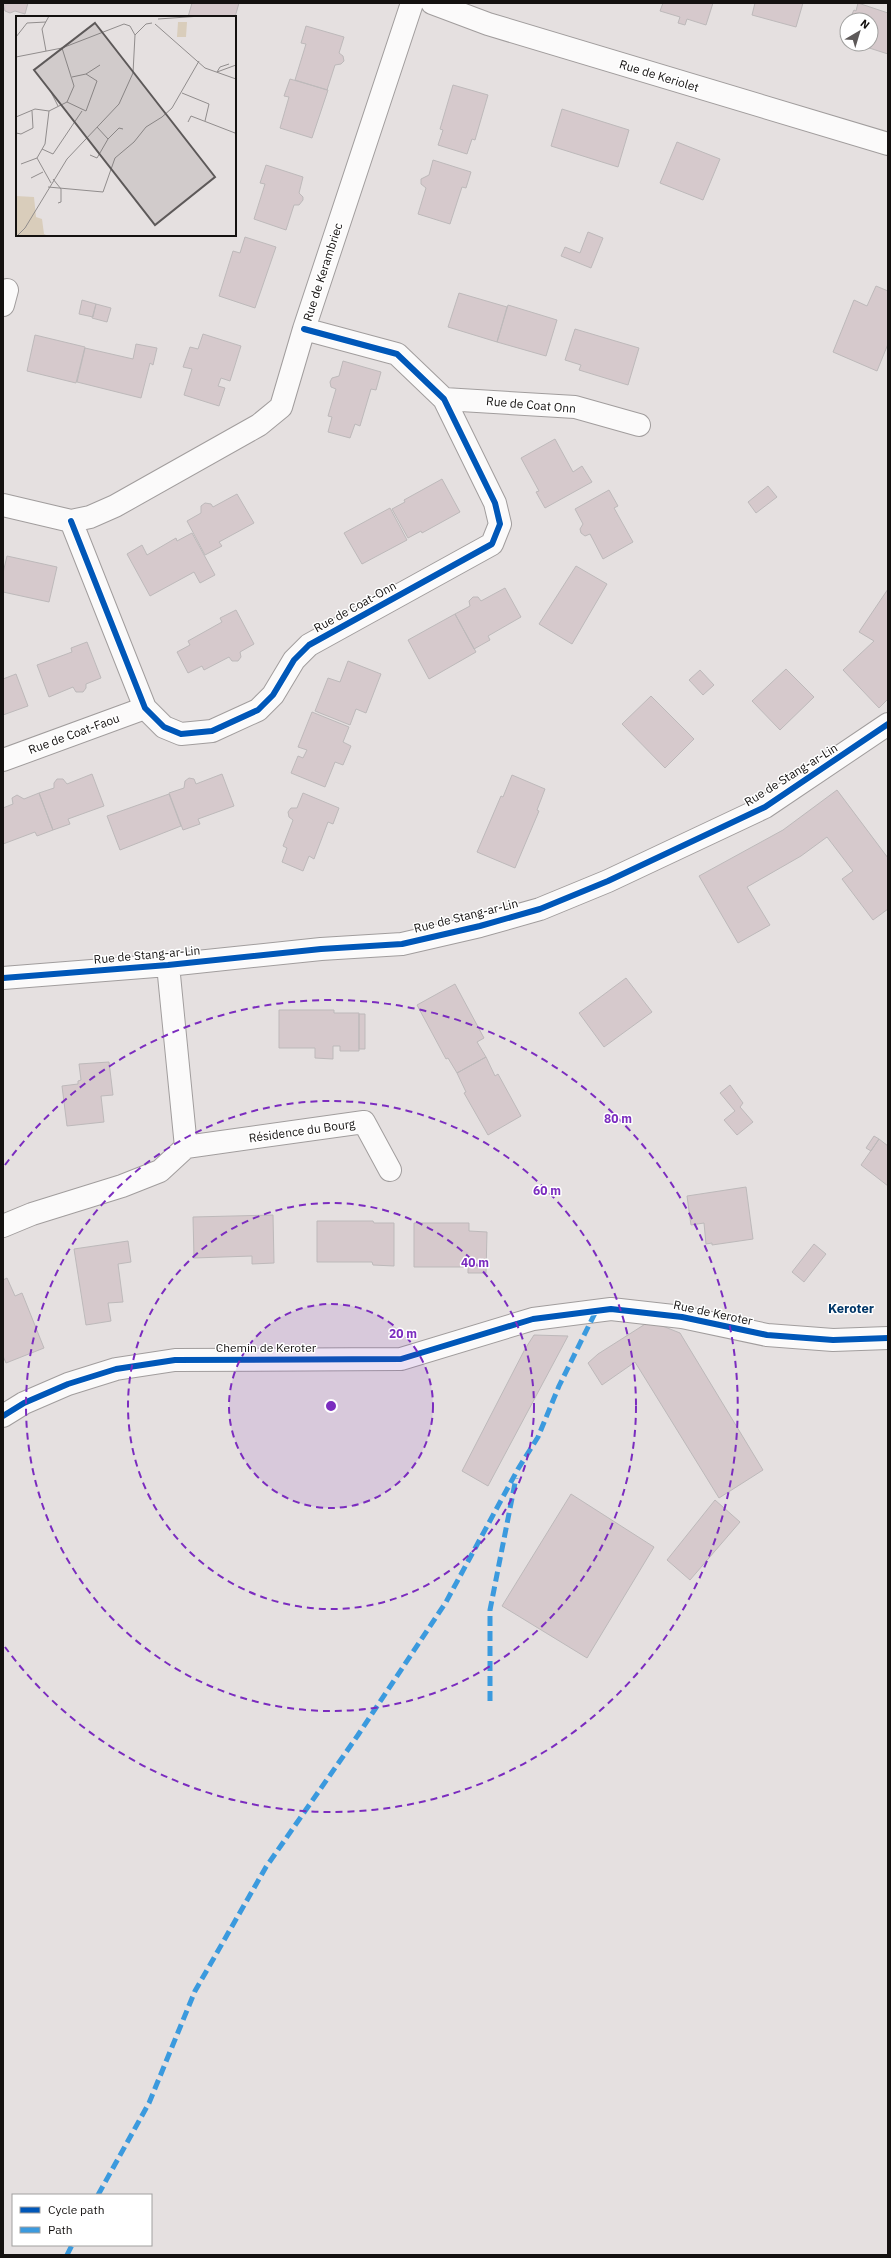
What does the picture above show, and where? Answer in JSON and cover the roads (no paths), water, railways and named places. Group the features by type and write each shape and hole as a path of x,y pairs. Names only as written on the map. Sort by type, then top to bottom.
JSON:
{"street":[{"name":"Rue de Kerambriec","path":"3,505 71,520 90,517 115,506 259,425 281,407 304,329 412,3"},
{"name":"Rue de Keriolet","path":"432,3 488,24 888,144"},
{"name":"Rue de Coat-Onn","path":"71,520 145,708 164,727 181,734 212,731 258,710 273,695 294,660 309,645 492,544 500,524 495,503 444,399 397,354 304,329"},
{"name":"Rue de Coat Onn","path":"444,399 575,407 639,425"},
{"name":"Rue de Coat-Faou","path":"3,760 145,708"},
{"name":"Rue de Stang-ar-Lin","path":"3,978 168,965 321,948 402,944 480,926 540,909 608,881 765,807 888,724"},
{"path":"3,1226 32,1214 122,1186 160,1171 186,1147 168,965"},
{"name":"Résidence du Bourg","path":"186,1147 364,1122 390,1170"},
{"name":"Rue de Keroter","path":"533,1319 610,1309 682,1317 767,1336 833,1340 888,1338"},
{"name":"Chemin de Keroter","path":"3,1416 24,1403 68,1384 116,1369 175,1360 401,1359 533,1319"}],"district":[{"name":"Keroter","path":"851,1308"}]}
